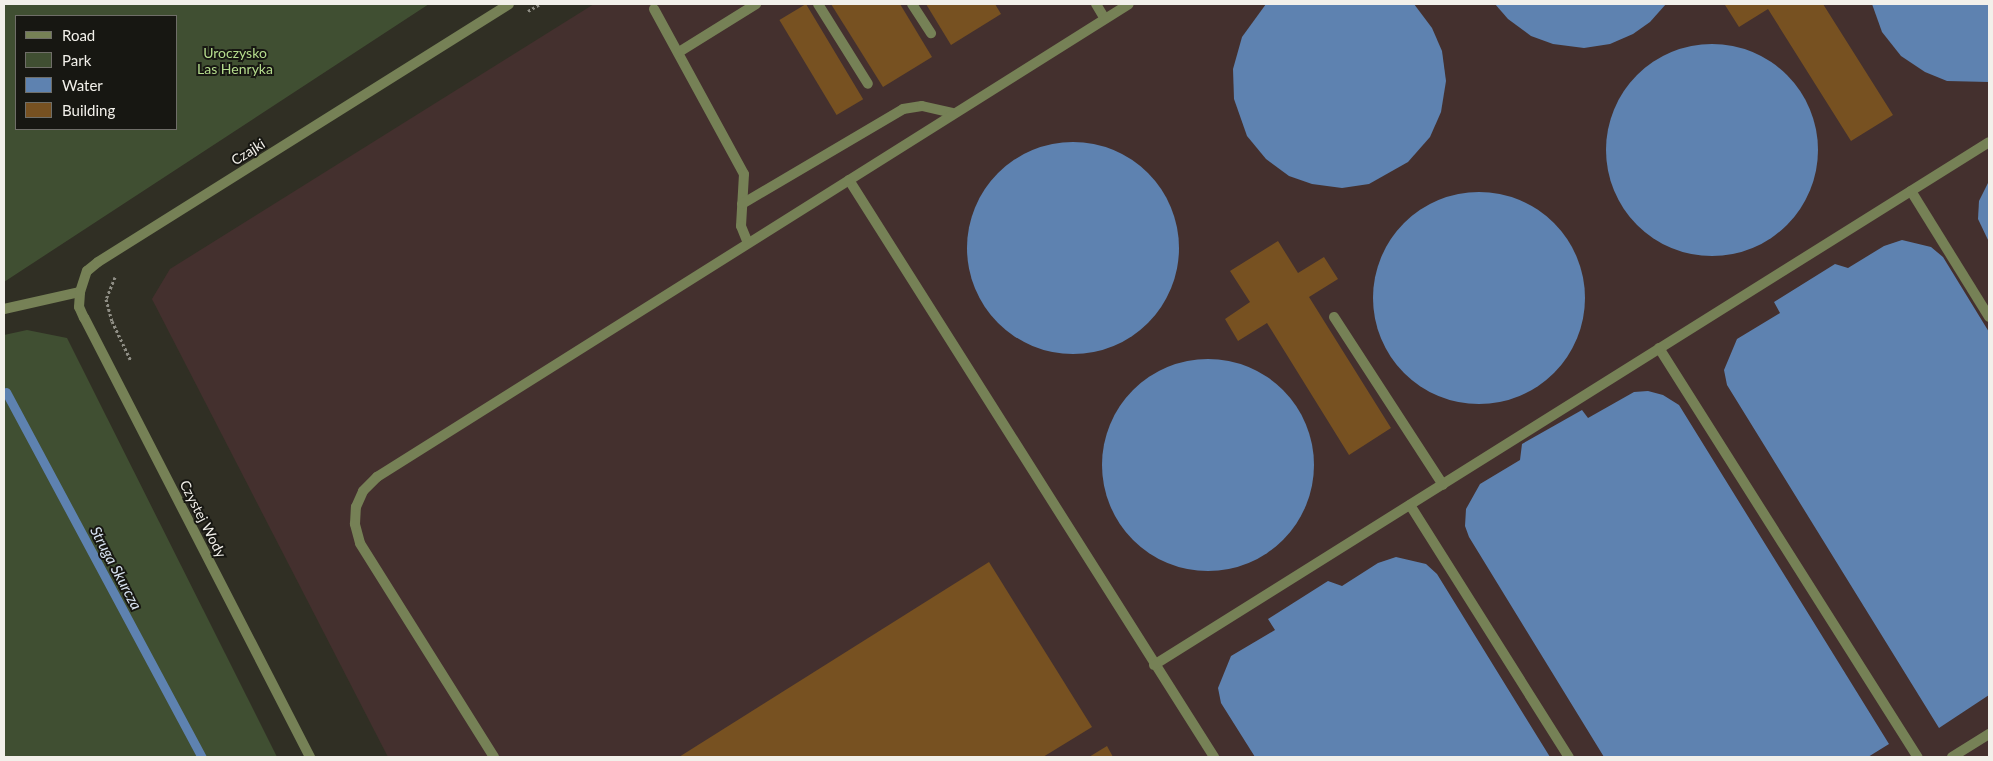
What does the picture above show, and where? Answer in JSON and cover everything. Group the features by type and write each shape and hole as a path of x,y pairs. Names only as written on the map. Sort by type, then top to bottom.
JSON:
{"street":[{"name":"Czajki","path":"80,292 87,271 98,262 509,4"},
{"path":"679,52 756,4"},
{"path":"818,4 868,84"},
{"path":"912,4 931,33"},
{"path":"1096,4 1105,19"},
{"path":"494,757 360,543 355,524 356,507 363,491 377,477 849,180 952,113 1129,4"},
{"path":"654,9 744,174 741,226 748,243"},
{"path":"742,204 902,109 922,106 952,113"},
{"path":"1154,665 1989,142"},
{"path":"849,180 1154,665 1214,757"},
{"path":"1911,192 1989,317"},
{"path":"4,309 80,292"},
{"name":"Czystej Wody","path":"80,292 79,307 84,318 310,757"},
{"path":"1334,317 1443,484"},
{"path":"1659,348 1918,757"},
{"path":"1410,505 1568,757"},
{"path":"1952,757 1989,734"}],"path":[{"path":"523,14 540,4"},
{"path":"122,270 111,282 106,299 112,321 134,366"}],"shaded area":[{"path":"594,4 1989,4 1989,757 388,757 152,299 170,269"}],"green space":[{"name":"Uroczysko Las Henryka","path":"4,4 429,4 4,282"},
{"path":"27,330 67,338 277,757 4,757 4,335"}],"water":[{"path":"1266,4 1414,4 1432,28 1442,51 1446,81 1441,112 1430,137 1408,162 1369,184 1342,188 1312,184 1289,176 1266,159 1247,136 1234,99 1233,69 1242,37"},
{"path":"1495,4 1666,4 1650,22 1633,34 1610,44 1584,48 1553,44 1531,36 1508,19"},
{"path":"1872,4 1989,4 1989,82 1947,81 1925,72 1901,56 1882,32"},
{"path":"1702,44 1722,44 1743,48 1762,56 1787,75 1800,91 1810,109 1816,129 1818,150 1816,171 1810,191 1800,209 1787,225 1762,244 1743,252 1722,256 1702,256 1681,252 1662,244 1645,232 1630,217 1618,200 1610,181 1606,160 1606,140 1610,119 1618,100 1630,83 1645,68 1662,56 1681,48"},
{"path":"1063,142 1083,142 1104,146 1123,154 1148,173 1161,189 1171,207 1177,227 1179,248 1177,269 1171,289 1161,307 1148,323 1123,342 1104,350 1083,354 1063,354 1042,350 1023,342 1006,330 991,315 979,298 971,279 967,258 967,238 971,217 979,198 991,181 1006,166 1023,154 1042,146"},
{"path":"1989,181 1989,242 1978,219 1979,201"},
{"path":"1469,192 1489,192 1510,196 1529,204 1554,223 1567,239 1577,257 1583,277 1585,298 1583,319 1577,339 1567,357 1554,373 1529,392 1510,400 1489,404 1469,404 1448,400 1429,392 1412,380 1397,365 1385,348 1377,329 1373,308 1373,288 1377,267 1385,248 1397,231 1412,216 1429,204 1448,196"},
{"path":"1902,240 1931,247 1943,257 1989,332 1989,695 1939,728 1727,385 1724,370 1737,339 1780,313 1774,302 1835,264 1848,268 1884,246"},
{"path":"1198,359 1218,359 1239,363 1258,371 1283,390 1296,406 1306,424 1312,444 1314,465 1312,486 1306,506 1296,524 1283,540 1258,559 1239,567 1218,571 1198,571 1177,567 1158,559 1141,547 1126,532 1114,515 1106,496 1102,475 1102,455 1106,434 1114,415 1126,398 1141,383 1158,371 1177,363"},
{"path":"1648,391 1663,395 1679,405 1889,744 1868,757 1604,757 1469,537 1465,526 1466,509 1480,484 1520,460 1522,444 1582,410 1588,418 1634,392"},
{"path":"1396,557 1426,564 1437,574 1550,757 1255,757 1221,703 1218,688 1231,656 1275,630 1268,619 1328,581 1342,586 1378,563"}],"building":[{"path":"806,4 863,99 837,115 779,20"},
{"path":"831,4 900,4 932,57 883,87"},
{"path":"926,4 995,4 1001,14 951,45"},
{"path":"1823,4 1893,115 1851,141 1768,9 1739,27 1725,5"},
{"path":"1278,241 1298,273 1324,257 1338,279 1309,297 1391,428 1349,455 1267,323 1238,341 1225,319 1250,302 1230,271"},
{"path":"989,562 1092,727 1043,757 679,757"},
{"path":"1107,746 1113,757 1089,757"}],"waterway":[{"name":"Struga Skurcza","path":"6,392 202,757"}]}
